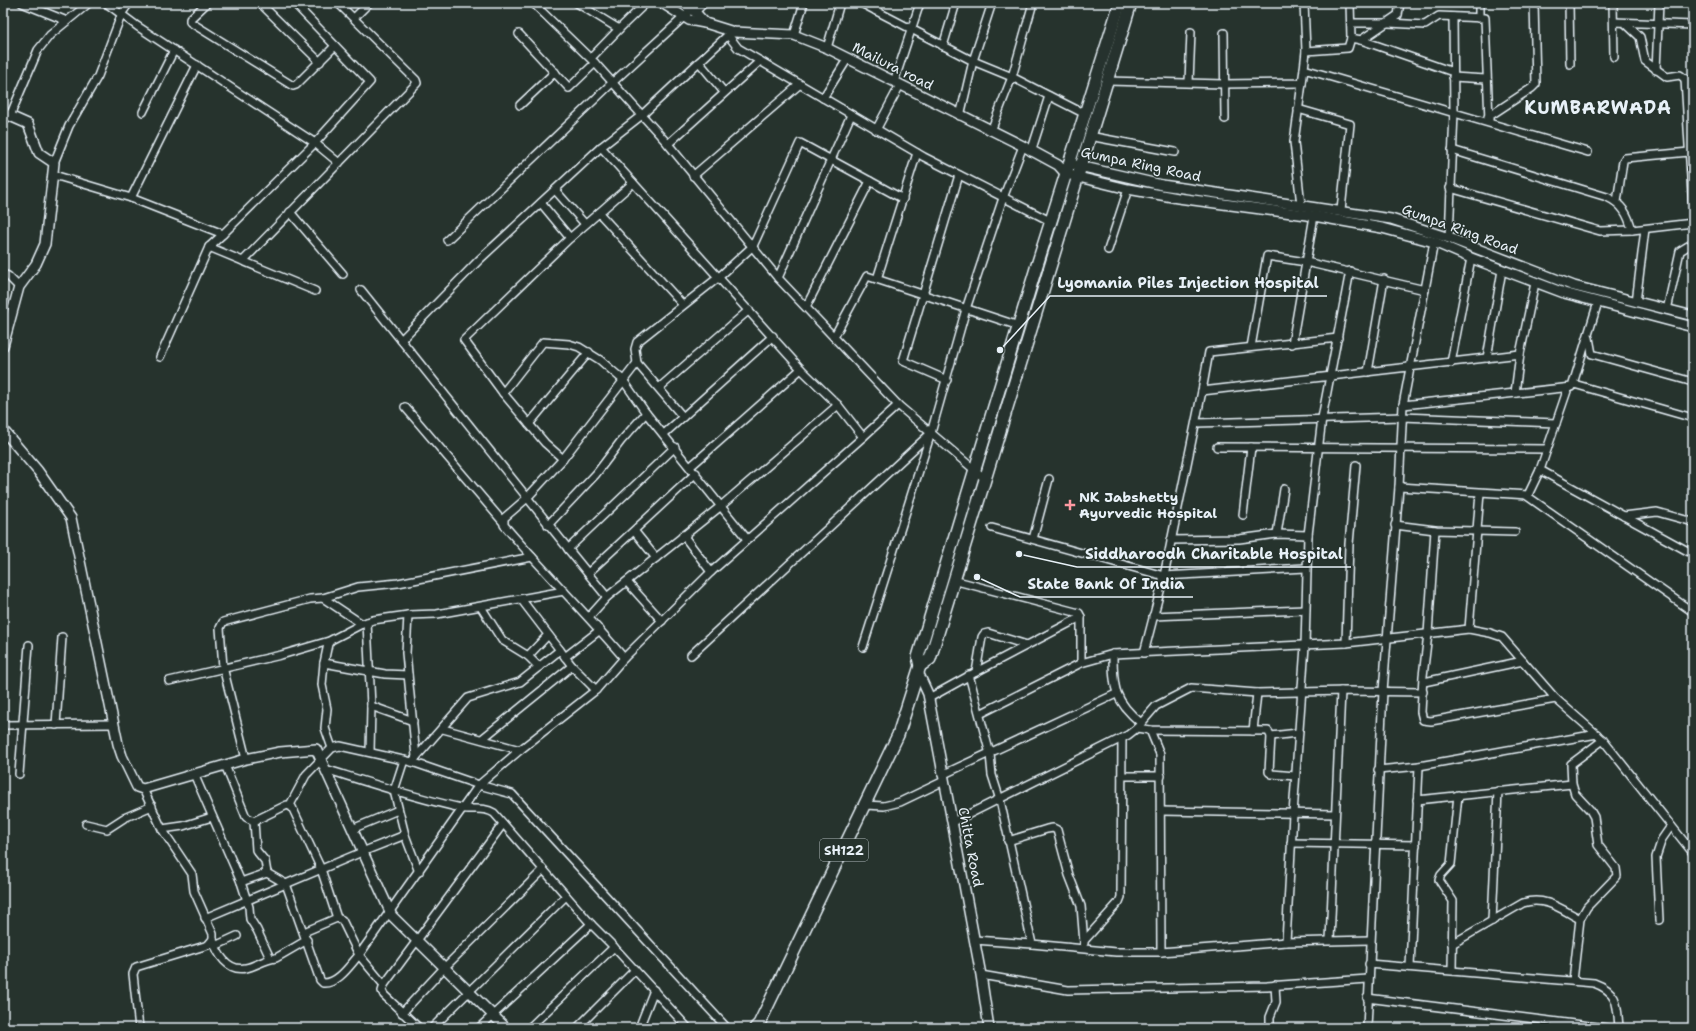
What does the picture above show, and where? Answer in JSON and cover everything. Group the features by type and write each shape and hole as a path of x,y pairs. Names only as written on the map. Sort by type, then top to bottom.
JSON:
{"main road":[{"name":"SH122","path":"755,1028 759,1024 865,804 904,719 919,669 918,657 1050,221 1070,169 1085,114 1120,3"},
{"path":"919,669 930,659 984,478 1070,169 1089,136 1131,3"}],"street":[{"path":"22,3 67,21"},
{"path":"54,163 39,153 28,124 6,114 38,50 67,21 89,3"},
{"path":"106,3 122,13 137,26 315,143 339,163"},
{"path":"3,346 19,287 36,264 45,244 54,175 54,163 69,126 98,76 122,13 129,3"},
{"path":"207,3 190,19 190,22 291,85 296,85 335,46"},
{"path":"260,3 320,62"},
{"path":"243,261 417,82 338,3"},
{"path":"354,18 369,3"},
{"path":"532,3 593,60 668,144 778,278 898,405 984,478"},
{"path":"577,3 619,29"},
{"path":"519,34 569,88 619,29 646,3"},
{"name":"Mailura road","path":"662,3 688,20 704,23 729,33 794,35 827,48 991,132 1023,146 1031,152 1070,169"},
{"path":"681,3 693,11 704,23"},
{"path":"447,240 612,83 684,17 704,3"},
{"path":"794,35 804,3"},
{"path":"827,48 840,3"},
{"path":"861,3 973,61 1012,77 1085,114"},
{"path":"876,11 879,3"},
{"path":"876,130 897,83 920,3"},
{"path":"943,46 956,3"},
{"path":"960,116 973,61 992,3"},
{"path":"991,132 1012,77 1033,3"},
{"path":"1301,205 1294,149 1294,135 1306,51 1304,3"},
{"path":"1306,51 1345,49 1349,46 1351,38 1350,3"},
{"path":"1361,40 1389,23 1399,14 1400,3"},
{"path":"1479,3 1479,18"},
{"path":"1488,119 1536,84 1534,3"},
{"path":"1569,3 1570,64"},
{"path":"1613,3 1614,57"},
{"path":"1656,70 1659,3"},
{"path":"160,357 209,247 315,143 370,82 296,4"},
{"path":"1351,23 1425,25 1439,16 1485,18 1488,119"},
{"path":"1448,238 1454,112 1453,17"},
{"path":"1614,22 1693,25"},
{"path":"1625,23 1639,35 1645,60 1656,70 1666,77 1680,75 1693,83"},
{"path":"1189,82 1190,32"},
{"path":"401,340 479,260 601,147 642,115 729,33 738,48 876,130 959,175 1050,221"},
{"path":"1224,34 1225,119"},
{"path":"1351,38 1361,40 1453,75 1486,79"},
{"path":"143,112 174,50"},
{"path":"823,98 848,58"},
{"path":"668,144 760,61"},
{"path":"699,62 724,92"},
{"path":"131,198 197,65"},
{"path":"1304,69 1454,112 1488,119 1588,152"},
{"path":"520,105 555,72"},
{"path":"1685,79 1693,211"},
{"path":"1107,81 1224,84 1302,83"},
{"path":"693,176 800,84"},
{"path":"1031,152 1049,96"},
{"path":"1298,109 1350,124 1341,210"},
{"path":"778,278 851,114"},
{"path":"1089,136 1175,152"},
{"path":"683,417 637,363 635,349 637,342 719,277 753,246 800,143 903,199"},
{"path":"863,647 931,433 966,309 1003,198 1023,146"},
{"path":"601,147 632,183 773,336 801,369 838,405 863,437"},
{"path":"1452,150 1600,194 1616,202 1627,214 1632,230"},
{"path":"1616,202 1623,161 1625,158 1689,152"},
{"path":"878,279 917,153"},
{"name":"Gumpa Ring Road","path":"1070,169 1162,185 1341,210 1391,219 1448,238 1574,286 1693,316"},
{"name":"Gumpa Ring Road","path":"1070,169 1128,189 1178,198 1314,216 1382,228 1434,242 1535,283 1598,302 1693,327"},
{"path":"54,175 131,198 223,234"},
{"path":"947,380 904,362 959,175"},
{"path":"806,307 870,181"},
{"path":"563,459 545,443 503,393 464,340 570,238 632,183"},
{"path":"1450,188 1595,231 1645,229 1693,223"},
{"path":"1108,250 1128,189"},
{"path":"555,190 585,224"},
{"path":"541,203 570,238"},
{"path":"290,212 343,274"},
{"path":"599,213 684,305"},
{"path":"1292,344 1314,216"},
{"path":"1636,302 1645,229"},
{"path":"1367,1028 1367,998 1376,845 1378,770 1399,487 1403,405 1434,242"},
{"path":"1667,310 1680,251 1693,243"},
{"path":"209,247 315,291"},
{"path":"1251,347 1266,256 1350,271 1425,290"},
{"path":"1451,363 1471,258"},
{"path":"1487,358 1502,270"},
{"path":"1286,942 1295,776 1305,646 1308,535 1322,418 1350,271"},
{"path":"3,274 8,276 19,287"},
{"path":"834,337 867,276 1019,326"},
{"path":"1368,372 1384,279"},
{"path":"1515,393 1520,354 1535,283"},
{"path":"361,290 526,499 608,597"},
{"path":"1527,496 1540,470 1556,422 1571,386 1598,302"},
{"path":"659,388 749,310"},
{"path":"1588,335 1592,354 1693,382"},
{"path":"664,434 773,336"},
{"path":"1144,653 1164,576 1196,423 1208,352 1338,338"},
{"path":"503,393 543,342 569,344 589,352 623,380 646,413 696,473 747,539"},
{"path":"529,424 589,352"},
{"path":"1202,391 1520,354"},
{"path":"503,522 504,518 526,499 563,459 637,363"},
{"path":"690,467 801,369"},
{"path":"1403,405 1571,386 1693,418"},
{"path":"589,617 608,597 683,535 721,506 838,405"},
{"path":"241,882 267,873 286,884 320,980 323,983 328,984 341,975 359,955 479,785 520,750 596,690 624,658 711,572 898,405"},
{"path":"405,407 504,525 589,617 624,658"},
{"path":"548,525 596,474 621,441 646,413"},
{"path":"1196,423 1322,418 1402,417 1556,422"},
{"path":"3,430 38,471 71,518 122,756 137,787 143,790 162,829 192,874 194,891 213,934 214,943 222,960 236,968 245,969 270,958 276,958 306,940"},
{"path":"691,655 931,433"},
{"path":"570,551 568,549 675,447"},
{"path":"1217,447 1547,449"},
{"path":"1243,514 1251,447"},
{"path":"1346,643 1349,544 1356,464"},
{"path":"1540,470 1693,554"},
{"path":"588,573 635,532 696,473"},
{"path":"1032,539 1048,479"},
{"path":"1399,487 1527,496 1693,612"},
{"path":"1277,534 1284,489"},
{"path":"1469,629 1480,493"},
{"path":"1624,516 1657,512 1693,522"},
{"path":"1395,525 1435,530 1515,532"},
{"path":"992,528 1164,576 1306,568"},
{"path":"1435,530 1424,692 1421,712 1423,720 1431,721 1556,699"},
{"path":"635,532 656,558"},
{"path":"1171,540 1239,539 1277,534 1308,535"},
{"path":"683,535 711,572"},
{"path":"246,759 223,667 220,628 223,622 310,599 323,598 358,587 398,583 532,557"},
{"path":"953,580 1076,612 1081,618 1081,664"},
{"path":"627,582 662,621"},
{"path":"169,681 223,667 282,655 329,641 365,623 408,615 437,614 481,607 564,591"},
{"path":"323,598 365,623"},
{"path":"521,600 572,666 596,690"},
{"path":"481,607 502,640 528,656 538,667"},
{"path":"1153,616 1305,610"},
{"path":"408,615 406,653 413,721 414,759"},
{"path":"929,698 969,675 1081,618"},
{"path":"365,623 371,706 370,752"},
{"path":"980,714 1081,664 1113,654 1305,646 1387,639 1469,629 1490,633 1502,637 1556,699 1603,740 1693,854"},
{"path":"565,657 600,630"},
{"path":"976,672 982,637 984,634 988,633 1027,645"},
{"path":"528,656 548,635"},
{"path":"56,725 62,636"},
{"path":"329,641 324,663 322,685 327,708 325,728 332,748"},
{"path":"19,774 29,645"},
{"path":"414,759 443,729 468,698 520,682 560,650"},
{"path":"1113,654 1113,680 1116,694 1139,726 1150,730 1268,731 1271,736 1269,772 1272,774 1295,776"},
{"path":"1424,682 1522,661"},
{"path":"324,663 385,674 408,675"},
{"path":"482,739 572,666"},
{"name":"Chitta Road","path":"919,669 928,690 943,778 953,822 981,975 989,1028"},
{"path":"969,675 980,714 982,732 990,754 992,775 1000,800 1032,944"},
{"path":"953,822 1000,800 1122,738 1139,726 1156,706 1191,688 1257,693 1341,691 1424,692"},
{"path":"1330,940 1341,691"},
{"path":"1253,730 1257,693"},
{"path":"865,804 884,806 900,802 990,754 1116,694"},
{"path":"371,706 413,721"},
{"path":"3,725 114,724"},
{"path":"443,729 520,750"},
{"path":"1150,730 1160,754 1161,952"},
{"path":"1271,736 1298,733"},
{"path":"1378,770 1419,766 1596,734"},
{"path":"1084,940 1119,902 1121,897 1122,738"},
{"path":"1573,981 1580,919 1587,907 1615,880 1617,872 1598,845 1594,817 1590,810 1579,800 1572,784 1571,764 1603,740"},
{"path":"254,821 290,805 306,775 332,748 340,746 404,760 414,759 479,785 506,792 517,798 727,1028"},
{"path":"143,790 246,759 280,752 316,749 362,852 396,922 506,1028"},
{"path":"404,760 394,791 398,810 419,872"},
{"path":"225,765 246,817 254,821"},
{"path":"1410,967 1419,766"},
{"path":"325,769 394,791 463,809 484,809 490,811 591,924 688,1028"},
{"path":"194,774 241,882 249,907 250,919 257,930 270,958"},
{"path":"1122,776 1161,776"},
{"path":"1418,800 1572,784"},
{"path":"1492,921 1498,791"},
{"path":"1452,970 1453,901 1449,893 1440,884 1439,880 1441,875 1452,864 1458,795"},
{"path":"290,805 322,869 337,918 342,920 359,955 384,985"},
{"path":"86,824 107,829 124,818 152,806"},
{"path":"352,829 398,810"},
{"path":"1161,811 1335,814"},
{"path":"162,829 183,826 212,817"},
{"path":"254,821 256,850 265,861 267,873"},
{"path":"418,1028 384,995 382,991 384,985 503,824"},
{"path":"1659,920 1656,857 1662,839 1671,826"},
{"path":"1008,841 1047,829 1053,828 1057,830 1069,875 1081,906 1085,949"},
{"path":"205,918 406,835"},
{"path":"1291,843 1416,845"},
{"path":"402,1013 444,968 543,870"},
{"path":"432,1028 566,896"},
{"path":"1452,944 1522,903 1540,900 1580,919"},
{"path":"304,932 337,918"},
{"path":"479,1028 591,924"},
{"path":"139,1028 133,974 136,967 237,936"},
{"path":"974,940 1116,952 1161,952 1286,942 1370,940"},
{"path":"529,1028 614,947"},
{"path":"1369,964 1594,983 1604,986 1612,993 1617,1005 1619,1028"},
{"path":"577,1028 635,970"},
{"path":"981,975 1068,990 1275,985 1368,979"},
{"path":"1270,1028 1270,1017 1276,1002 1275,985"},
{"path":"639,1028 654,990"},
{"path":"1367,998 1606,1028"}],"place":[{"name":"Lyomania Piles Injection Hospital","path":"1000,350"},
{"name":"NK Jabshetty Ayurvedic Hospital","path":"1070,505"},
{"name":"Siddharoodh Charitable Hospital","path":"1019,554"},
{"name":"State Bank Of India","path":"977,577"}],"district":[{"name":"KUMBARWADA","path":"1598,108"}]}
